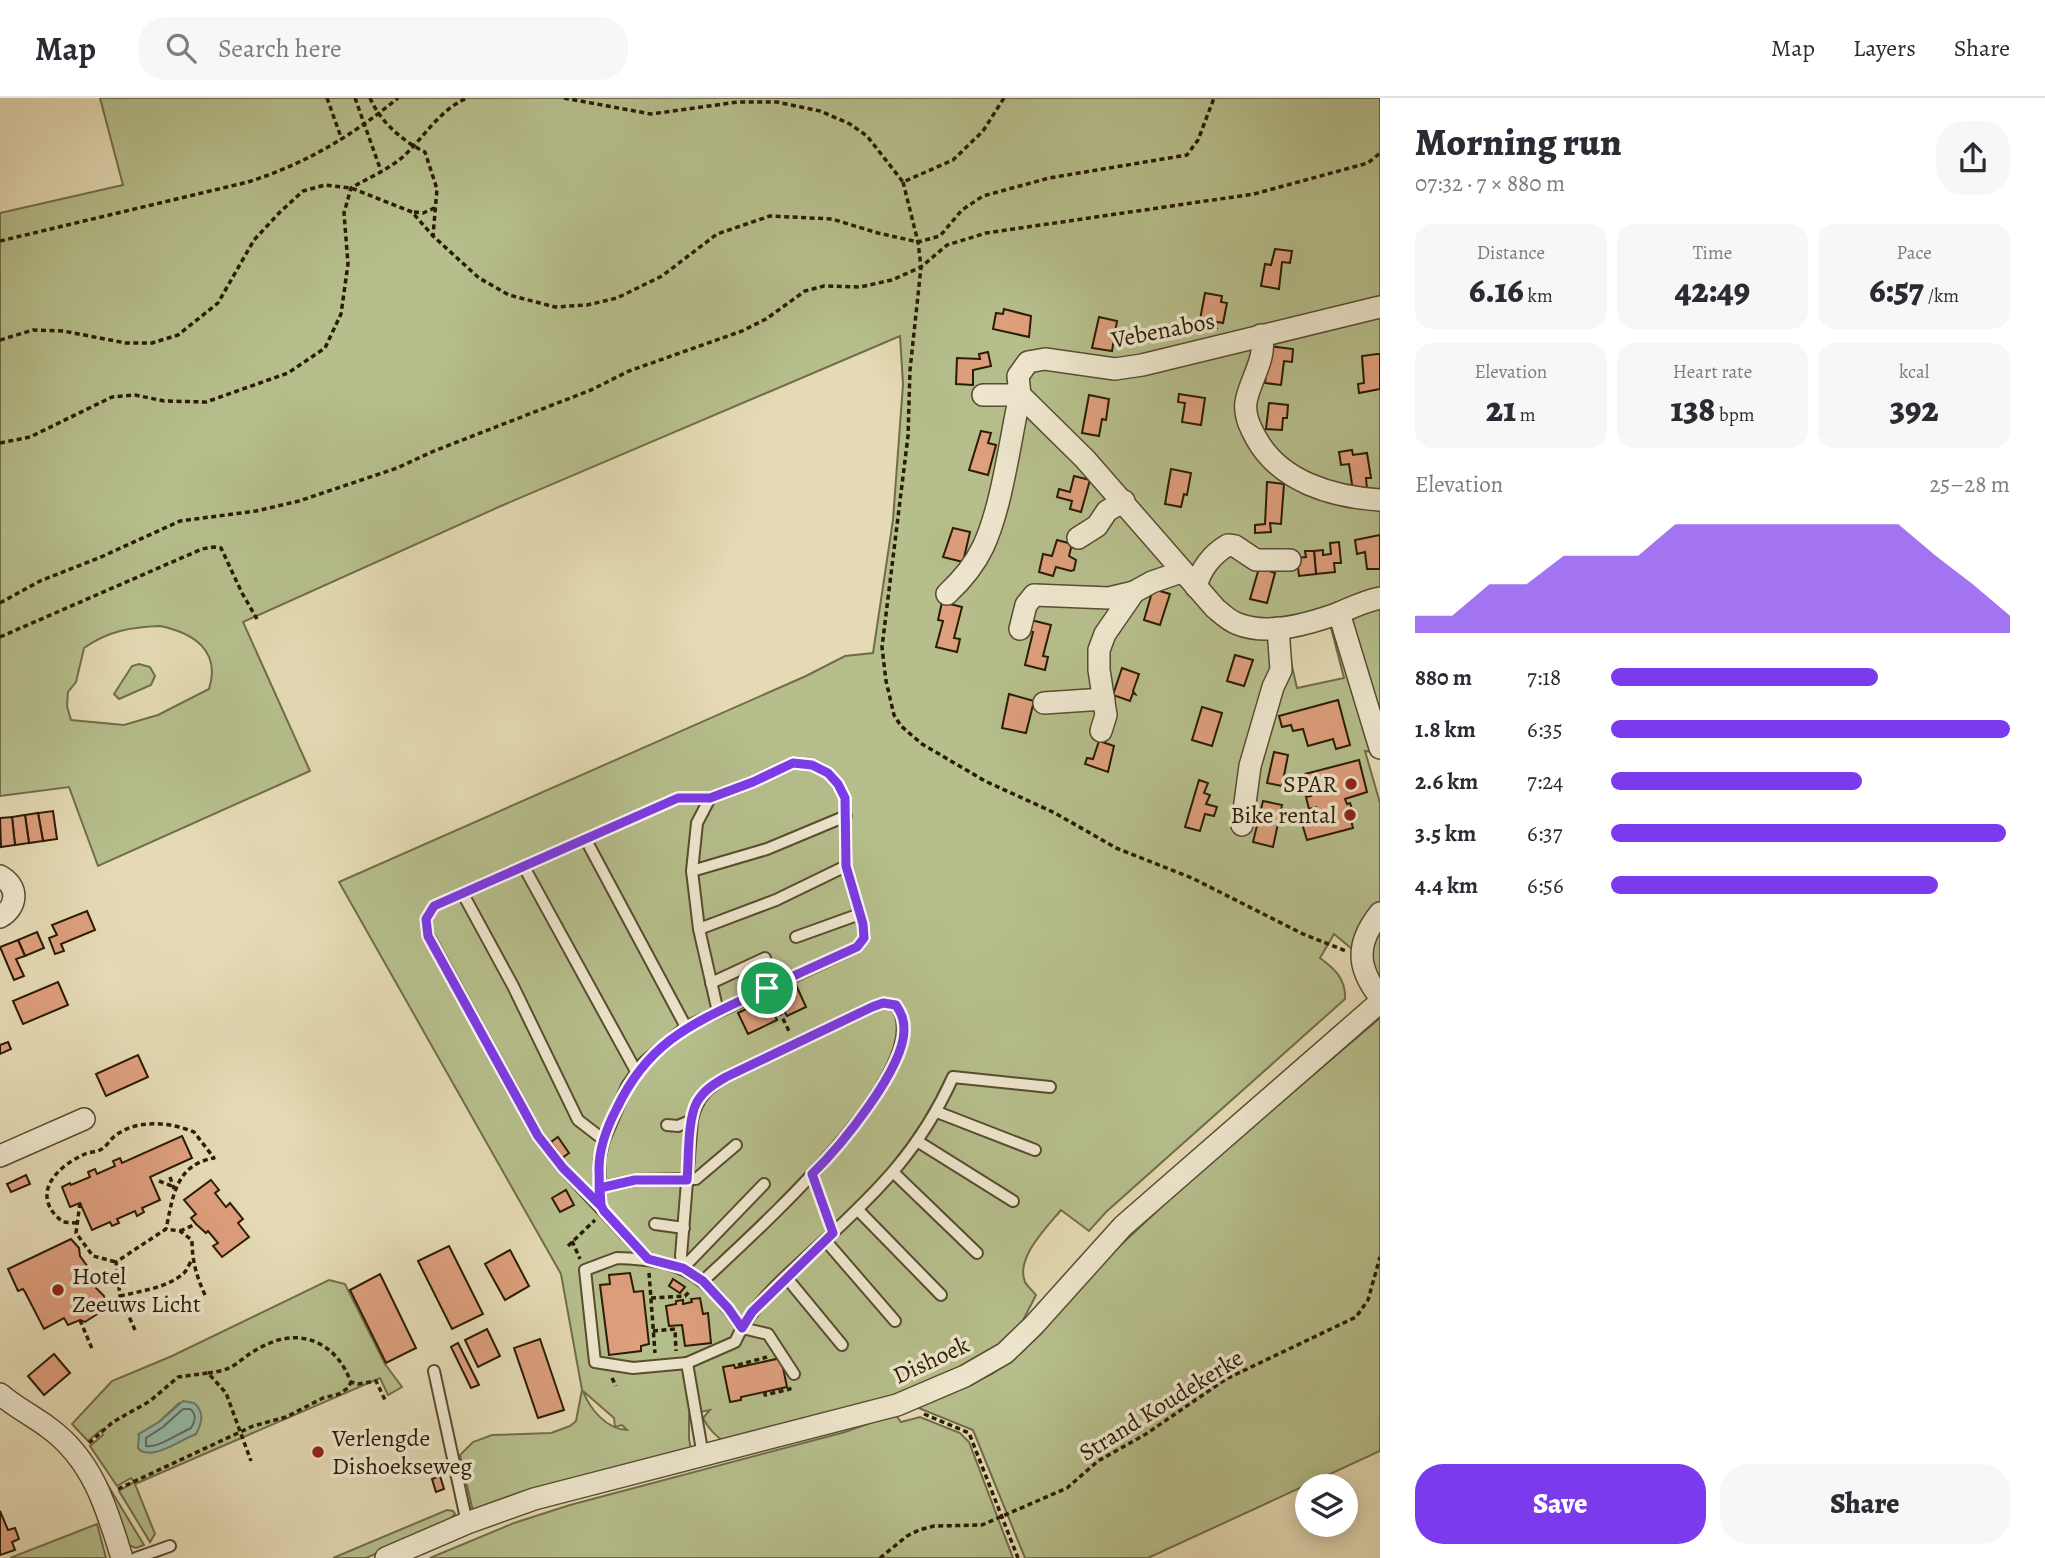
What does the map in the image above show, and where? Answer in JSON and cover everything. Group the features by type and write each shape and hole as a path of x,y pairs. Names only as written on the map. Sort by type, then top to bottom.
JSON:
{"street":[{"name":"Vebenabos","path":"947,594 968,573 984,546 996,510 1020,395 1018,376 1028,362 1045,359 1115,369 1142,365 1380,307"},
{"path":"1261,335 1262,348 1246,404 1249,425 1263,451 1279,467 1298,480 1359,499 1380,500"},
{"path":"983,395 1020,395 1124,501 1215,608 1235,623 1255,628 1278,628 1380,598"},
{"path":"1078,538 1097,526 1107,511 1124,501"},
{"path":"1020,629 1026,605 1034,595 1109,598 1134,592 1152,582 1189,580 1199,574 1220,550 1228,545 1235,546 1256,561 1290,560"},
{"path":"1101,731 1106,715 1099,670 1099,650 1105,634 1134,592"},
{"path":"1339,612 1380,748"},
{"path":"1242,825 1250,766 1273,687 1281,670 1278,628"},
{"path":"1044,703 1104,699"},
{"path":"0,876 11,885 15,899 8,912 0,917"},
{"path":"1380,913 1367,929 1360,955 1367,978 1380,1000"},
{"name":"Dishoek","path":"386,1558 467,1523 534,1499 897,1405 965,1376 1005,1353 1034,1325 1123,1226 1380,1000"},
{"path":"0,1156 84,1119"},
{"path":"0,1394 51,1429 77,1454 101,1493 122,1558"}],"lane":[{"path":"603,1209 599,1161 604,1140 627,1086 643,1063 687,1027 857,947 864,938 846,866 845,798 828,773 812,765 793,763 710,798 678,798 434,906 426,919 428,936 538,1136 563,1168 648,1259"},
{"path":"710,798 697,822 692,871 699,929 718,1012"},
{"path":"692,871 767,849 846,816"},
{"path":"586,840 687,1027"},
{"path":"699,929 776,900 846,866"},
{"path":"524,867 636,1073"},
{"path":"463,894 513,986 578,1120 604,1140"},
{"path":"796,937 860,914"},
{"path":"711,983 765,958"},
{"path":"683,1268 681,1256 692,1120 696,1104 708,1088 794,1043 883,1003 896,1005 903,1016 905,1033 898,1055 874,1101 779,1209 703,1281"},
{"path":"794,1374 768,1334 742,1328 703,1281 683,1268 648,1259 617,1258 585,1270 595,1363 633,1368 682,1363 735,1342 742,1328 752,1312 894,1173 937,1112 953,1077 1050,1087"},
{"path":"937,1112 1035,1150"},
{"path":"667,1125 678,1126 692,1120"},
{"path":"917,1141 1013,1201"},
{"path":"600,1188 635,1180 696,1179 736,1145"},
{"path":"894,1173 977,1253"},
{"path":"683,1268 764,1184"},
{"path":"858,1210 941,1295"},
{"path":"655,1224 684,1228"},
{"path":"829,1237 895,1321"},
{"path":"786,1277 842,1345"},
{"path":"682,1363 703,1456"},
{"path":"434,1371 467,1523"},
{"path":"136,1558 170,1546"}],"path":[{"path":"327,98 342,140"},
{"path":"355,98 381,171"},
{"path":"370,98 377,115 412,146 425,152 437,189 433,236"},
{"path":"0,241 248,183 290,167 342,140 398,98"},
{"path":"0,443 30,438 112,397 135,395 164,401 205,402 288,373 325,348 341,314 348,264 344,213 351,188 409,152 438,117 467,98"},
{"path":"564,98 651,114 751,102 777,102 820,111 850,124 867,136 903,182 918,242 921,267 910,370 908,436 882,647 894,715 901,726 922,744 985,781 1055,813 1116,848 1192,878 1303,934 1350,953"},
{"path":"903,182 953,160 983,131 1004,98"},
{"path":"412,212 433,236 478,278 509,295 555,307 587,305 617,298 662,276 717,234 770,216 832,219 918,242 940,236 962,210 993,192 1049,178 1187,155 1198,140 1214,98"},
{"path":"0,603 40,581 180,521 256,511 299,501 397,468 591,390 629,371 742,331 766,319 805,291 824,286 860,286 892,280 921,267 947,245 986,233 1254,194 1367,163 1380,153"},
{"path":"0,340 33,330 64,331 126,344 152,343 178,335 218,303 254,240 303,191 325,185 351,188 412,212 423,213 436,206"},
{"path":"0,637 202,549 214,547 221,548 257,619"},
{"path":"779,1011 794,1043"},
{"path":"78,1223 63,1222 56,1217 46,1196 50,1180 64,1166 86,1154 103,1149 117,1134 130,1128 156,1124 192,1133 214,1158 197,1160 182,1175 174,1191 166,1229"},
{"path":"812,1174 829,1237"},
{"path":"170,1177 174,1191"},
{"path":"159,1181 173,1186"},
{"path":"80,1203 76,1233 93,1256 116,1262 166,1229 180,1231 192,1240 192,1259 206,1297"},
{"path":"568,1246 603,1209"},
{"path":"180,1231 196,1224"},
{"name":"Strand Koudekerke","path":"880,1558 907,1536 919,1530 934,1526 982,1525 1067,1488 1098,1461 1146,1434 1226,1379 1356,1318 1368,1300 1380,1257"},
{"path":"120,1296 155,1288 169,1281 184,1273 192,1259"},
{"path":"648,1259 656,1366"},
{"path":"116,1262 120,1296 135,1330"},
{"path":"651,1298 685,1296 703,1281"},
{"path":"80,1320 93,1351"},
{"path":"653,1331 675,1329 682,1363"},
{"path":"77,1454 113,1422 150,1401 178,1377 229,1368 264,1345 289,1337 317,1342 329,1349 339,1358 351,1382 358,1384 376,1381 386,1402"},
{"path":"738,1365 782,1353 790,1389 765,1395 765,1392"},
{"path":"208,1373 226,1393 251,1461"},
{"path":"116,1490 136,1478 166,1468 253,1426 286,1417 323,1398 338,1394 348,1388 351,1382"},
{"path":"897,1405 906,1417 919,1412 969,1433 1018,1558"}],"green space":[{"path":"100,98 1380,98 1380,753 1365,751 1380,803 1380,979 1370,964 1334,934 1320,958 1338,975 1344,986 1345,999 1106,1212 1089,1231 1061,1210 1034,1243 1024,1263 1025,1282 1036,1295 1019,1328 985,1357 920,1388 726,1443 713,1432 703,1418 710,1410 689,1414 692,1453 474,1516 460,1455 473,1442 492,1435 551,1433 576,1421 582,1390 561,1274 339,882 806,676 845,656 873,653 893,520 903,384 900,336 501,506 243,622 310,771 98,866 69,787 0,796 0,213 123,185","holes":["1330,624 1344,678 1297,688 1285,636","160,626 194,639 208,654 212,676 209,689 158,715 124,725 71,720 67,706 68,692 76,682 84,648 111,634","583,1391 614,1418 615,1427 622,1425 627,1430 619,1429 612,1426 606,1422 594,1411"]},
{"path":"139,664 150,667 155,676 151,685 119,699 114,694 132,666"},
{"path":"1380,1018 1380,1451 1330,1474 1295,1474 1295,1490 1148,1558 1025,1558 973,1430 916,1407 992,1374 1022,1352 1109,1256 1200,1171"},
{"path":"329,1280 345,1284 385,1364 402,1387 388,1395 380,1378 135,1484 155,1534 150,1542 119,1491 134,1482 131,1478 117,1486 90,1446 103,1435 101,1430 88,1441 72,1424 112,1381 172,1356","holes":["179,1403 196,1434 175,1442 139,1434 159,1422"]},
{"path":"895,1414 901,1422 920,1417 960,1433 969,1442 1013,1558 430,1558 514,1523 570,1505 845,1432"},
{"path":"89,1454 144,1545 136,1548 128,1545"},
{"path":"447,1510 455,1514 447,1523 366,1558 333,1558"},
{"path":"97,1524 106,1558 10,1558"}],"water":[{"path":"183,1401 194,1403 200,1410 201,1422 196,1434 161,1451 141,1451 138,1448 139,1434 159,1422"}],"building":[{"path":"1275,249 1292,251 1290,263 1282,262 1279,289 1261,286 1265,264 1271,265"},
{"path":"1205,293 1222,296 1221,302 1227,303 1223,323 1217,322 1217,328 1199,325"},
{"path":"1004,309 1031,316 1029,337 993,329 996,313 1003,314"},
{"path":"1099,317 1117,321 1112,351 1092,348"},
{"path":"1269,346 1293,349 1292,362 1284,361 1281,385 1265,383"},
{"path":"988,352 991,366 973,370 973,385 956,384 957,358 980,359 979,354"},
{"path":"1380,354 1380,389 1359,393 1358,384 1364,383 1362,356"},
{"path":"1179,394 1205,398 1201,425 1182,422 1185,403 1178,402"},
{"path":"1089,395 1109,399 1106,420 1102,419 1099,436 1082,433"},
{"path":"1269,403 1288,405 1282,430 1266,429"},
{"path":"981,431 991,433 988,443 996,445 988,475 969,470"},
{"path":"1352,450 1353,455 1367,453 1371,478 1366,478 1367,489 1353,491 1349,464 1341,465 1339,452"},
{"path":"1171,469 1191,473 1187,495 1184,494 1181,507 1165,504"},
{"path":"1074,476 1090,480 1081,512 1070,509 1072,501 1057,497 1059,489 1070,492"},
{"path":"1267,482 1284,484 1281,524 1270,523 1271,532 1255,533 1255,525 1265,524"},
{"path":"953,528 970,532 963,562 943,557"},
{"path":"1380,535 1380,569 1367,569 1365,552 1357,554 1355,540"},
{"path":"1057,540 1072,544 1069,556 1076,560 1074,570 1056,567 1053,576 1039,572 1043,554 1052,556"},
{"path":"1339,542 1341,563 1334,563 1335,572 1316,574 1314,551 1323,550 1323,555 1331,554 1330,543"},
{"path":"1305,551 1314,551 1316,574 1299,576 1297,558 1306,557"},
{"path":"1259,568 1275,573 1267,603 1250,599"},
{"path":"1153,589 1170,594 1160,625 1144,620"},
{"path":"942,602 962,607 954,638 960,639 957,652 936,647 943,621 938,620"},
{"path":"1031,620 1051,625 1043,656 1048,657 1045,670 1025,665 1033,632 1028,631"},
{"path":"1235,655 1253,660 1244,686 1227,681"},
{"path":"1122,668 1139,674 1133,691 1135,694 1133,693 1130,701 1113,695"},
{"path":"1009,694 1034,701 1026,733 1002,728"},
{"path":"1338,700 1350,745 1336,749 1333,739 1308,746 1303,729 1293,731 1291,725 1282,727 1279,716"},
{"path":"1202,707 1222,713 1212,746 1192,740"},
{"path":"1099,741 1114,746 1108,772 1085,764 1087,758 1093,759"},
{"path":"1274,752 1288,755 1282,786 1267,783"},
{"path":"1359,760 1367,792 1345,799 1347,804 1350,803 1354,815 1350,816 1353,828 1307,840 1300,817 1317,812 1316,807 1309,809 1306,797 1311,796 1305,774"},
{"path":"1199,780 1208,783 1204,793 1210,795 1206,804 1217,807 1214,816 1205,814 1200,831 1185,827"},
{"path":"1263,801 1282,805 1273,847 1253,842"},
{"path":"53,811 57,839 43,841 38,813"},
{"path":"38,813 43,841 29,843 25,815"},
{"path":"25,815 29,843 15,845 12,817"},
{"path":"12,817 15,845 1,847 0,818"},
{"path":"87,911 95,930 61,944 64,951 55,954 49,938 57,935 52,925"},
{"path":"37,932 44,948 25,956 18,940"},
{"path":"18,940 25,956 16,959 24,976 14,980 0,947"},
{"path":"58,982 68,1005 23,1024 13,1001"},
{"path":"796,985 806,1007 787,1016 783,1009 774,1013 777,1020 748,1034 738,1013 767,999 769,1004 779,1000 776,995"},
{"path":"8,1042 11,1049 0,1054 0,1045"},
{"path":"138,1055 148,1077 106,1096 96,1074"},
{"path":"182,1136 192,1158 150,1177 160,1200 142,1208 144,1212 137,1216 135,1211 117,1219 119,1223 112,1226 110,1222 92,1230 80,1203 70,1207 62,1187 90,1177 88,1172 95,1169 97,1174 115,1166 113,1161 120,1158 122,1163"},
{"path":"558,1137 569,1153 562,1158 551,1142"},
{"path":"26,1175 30,1184 11,1192 7,1184"},
{"path":"211,1180 219,1190 215,1193 226,1207 230,1203 243,1219 238,1223 249,1237 222,1257 213,1246 218,1243 191,1218 196,1214 184,1200"},
{"path":"566,1190 574,1205 560,1212 552,1198"},
{"path":"71,1239 79,1248 80,1256 90,1270 96,1288 104,1296 105,1309 85,1322 80,1320 68,1325 64,1318 44,1329 23,1289 18,1291 8,1269"},
{"path":"449,1246 483,1314 452,1329 418,1261"},
{"path":"510,1250 529,1286 505,1300 485,1264"},
{"path":"630,1273 634,1292 643,1291 649,1344 641,1346 641,1351 609,1355 600,1285 610,1284 609,1275"},
{"path":"380,1274 416,1348 386,1363 350,1290"},
{"path":"673,1279 685,1287 680,1293 669,1286"},
{"path":"700,1298 703,1314 708,1313 711,1343 685,1346 682,1325 669,1326 666,1306 676,1304 676,1301 683,1300 683,1304"},
{"path":"487,1329 500,1356 478,1367 465,1340"},
{"path":"540,1339 564,1410 538,1418 514,1348"},
{"path":"458,1343 479,1385 471,1388 451,1347"},
{"path":"54,1354 70,1373 44,1395 28,1376"},
{"path":"781,1358 787,1387 730,1402 723,1367 734,1365 735,1368"},
{"path":"440,1476 444,1489 436,1492 432,1479"},
{"path":"0,1511 8,1530 15,1528 19,1539 12,1542 15,1550 0,1555"}],"place":[{"name":"SPAR","path":"1351,784"},
{"name":"Bike rental","path":"1350,815"},
{"name":"Hotel Zeeuws Licht","path":"58,1290"},
{"name":"Verlengde Dishoekseweg","path":"318,1452"}],"route":[{"path":"767,988 687,1027 643,1063 627,1086 614,1114 599,1161 600,1188 601,1206 604,1211 648,1259 683,1268 703,1281 742,1328 752,1312 833,1233 812,1174 874,1101 898,1055 905,1033 903,1016 896,1005 883,1003 872,1007 794,1043 708,1088 696,1104 692,1120 687,1180 635,1180 600,1188 601,1206 563,1168 538,1136 428,936 426,919 434,906 678,798 710,798 793,763 812,765 828,773 845,798 846,866 863,924 864,938 857,947 767,988"}]}
